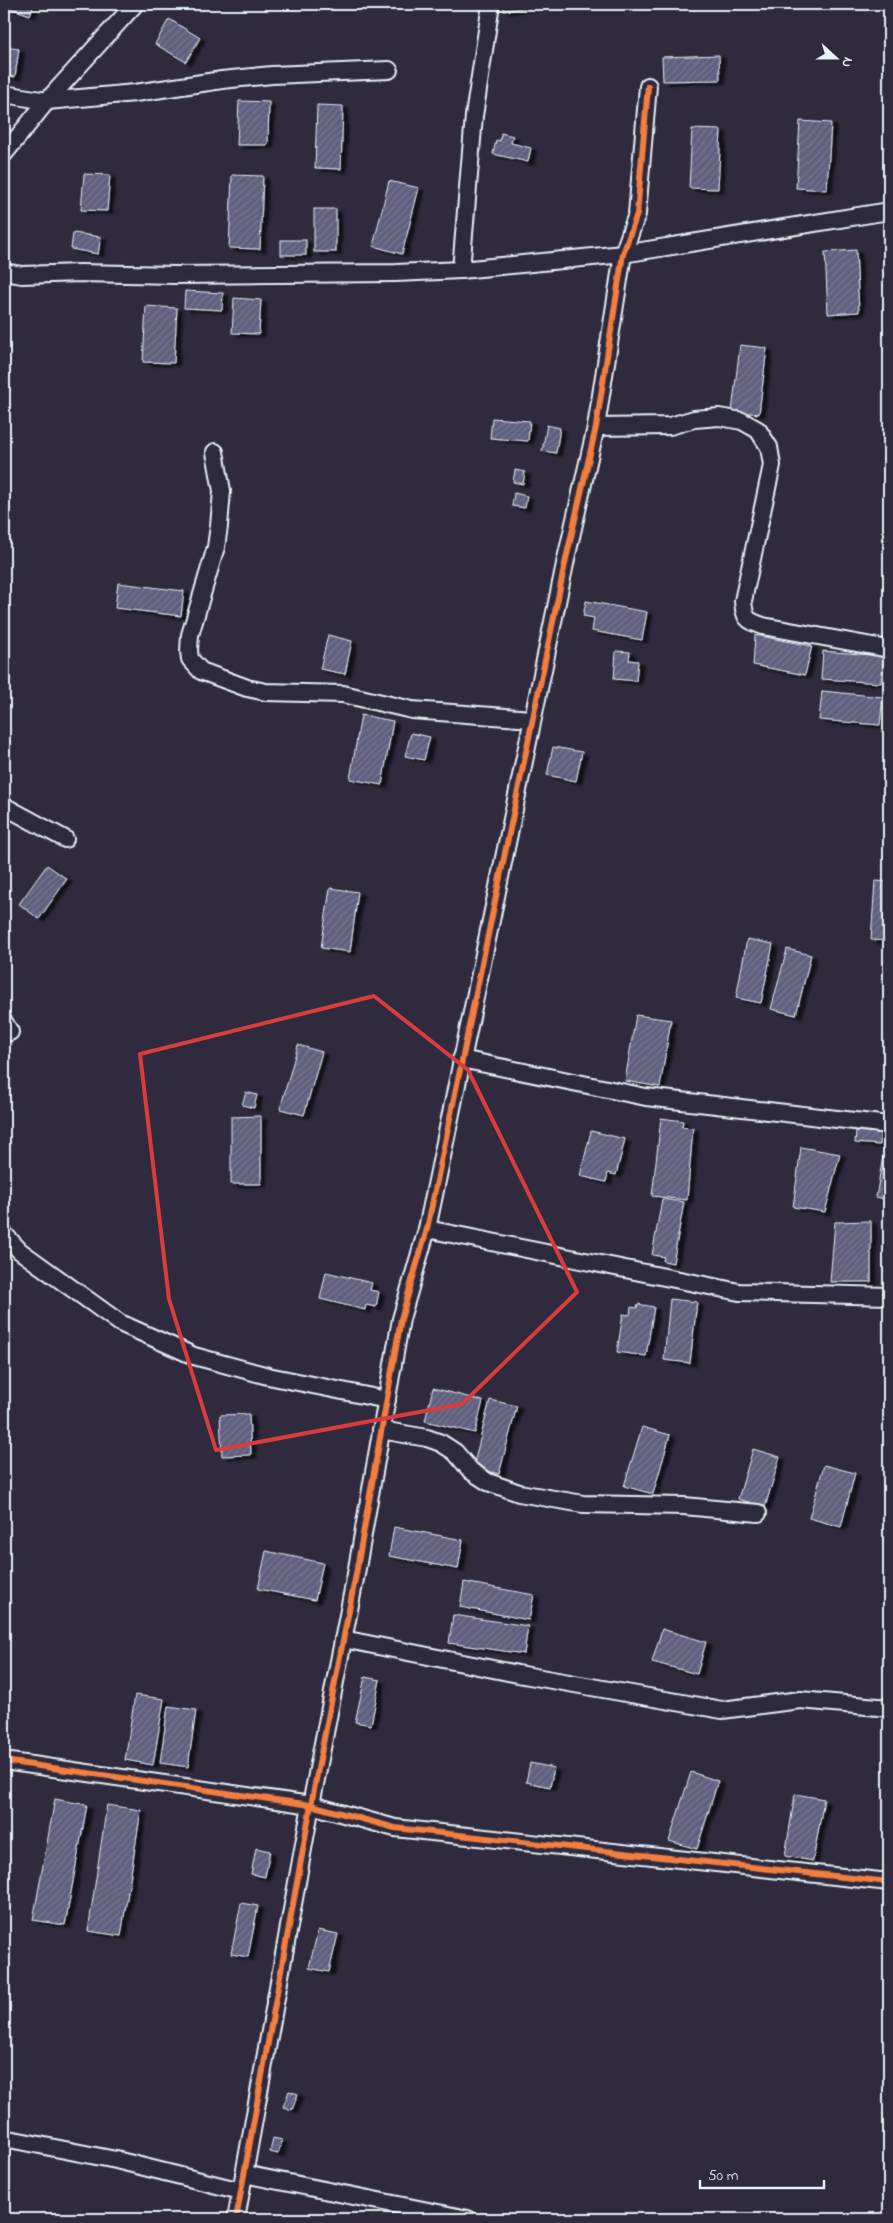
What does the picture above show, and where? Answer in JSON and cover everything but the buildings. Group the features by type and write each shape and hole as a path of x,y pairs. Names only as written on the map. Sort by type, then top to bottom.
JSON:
{"street":[{"path":"4,154 47,101 135,4"},
{"path":"461,270 474,116 491,4"},
{"path":"4,94 47,101 135,94 272,74 389,70"},
{"path":"236,2219 401,1319 427,1229 532,719 596,427 623,254 637,214 648,86"},
{"path":"4,272 22,275 80,273 176,275 396,273 461,270 623,254 889,211"},
{"path":"596,427 670,426 694,419 719,417 742,422 758,430 769,447 772,465 743,602 744,615 749,621 762,626 889,649"},
{"path":"215,452 222,491 219,526 216,546 190,635 190,659 201,671 247,688 266,692 343,694 412,710 532,719"},
{"path":"4,806 65,839"},
{"path":"461,1059 646,1097 889,1125"},
{"path":"427,1229 738,1292 889,1296"},
{"path":"4,1234 20,1251 120,1323 194,1356 268,1376 386,1400"},
{"path":"382,1430 427,1438 441,1443 455,1452 472,1471 488,1482 519,1493 583,1504 684,1506 758,1513"},
{"path":"343,1639 518,1674 722,1710 800,1700 889,1708"},
{"path":"4,1761 311,1805 395,1828 889,1882"},
{"path":"4,2138 116,2160 241,2191"},
{"path":"244,2174 468,2219"}],"highlighted area":[{"path":"374,996 468,1070 577,1292 462,1404 216,1450 169,1299 140,1054"}],"cycle path":[{"path":"236,2219 311,1805 356,1574 401,1319 427,1229 566,559 596,427 623,254 637,214 648,86"},
{"path":"4,1761 311,1805 395,1828 889,1882"}]}
